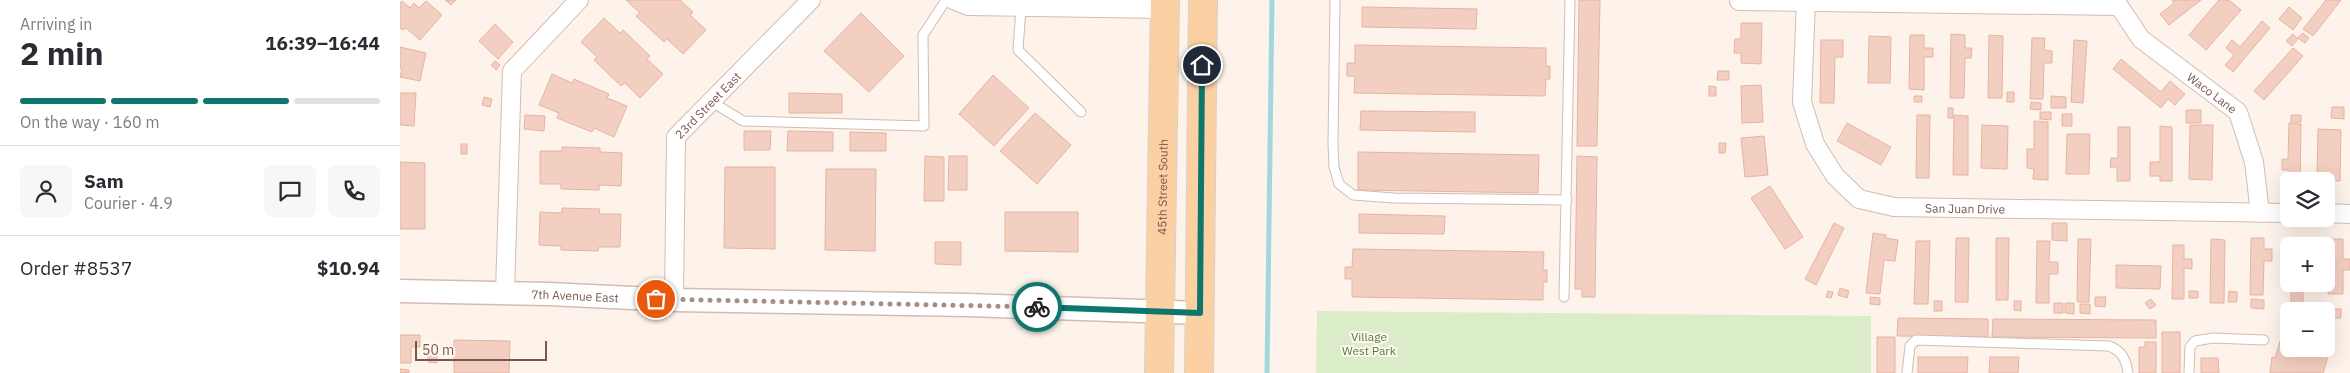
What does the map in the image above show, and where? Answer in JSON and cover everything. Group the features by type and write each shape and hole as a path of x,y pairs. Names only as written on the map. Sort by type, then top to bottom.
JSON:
{"main road":[{"path":"1199,373 1203,0"},
{"name":"45th Street South","path":"1159,373 1165,4"}],"street":[{"path":"505,292 512,71 580,0"},
{"name":"23rd Street East","path":"674,300 676,137 811,0"},
{"path":"953,0 968,6 1022,7 1165,4"},
{"path":"1739,1 2116,3"},
{"name":"San Juan Drive","path":"1806,1 1802,102 1814,144 1835,176 1859,199 1894,207 2280,213"},
{"name":"Waco Lane","path":"2116,3 2141,39 2238,112 2254,162 2260,213"},
{"path":"2335,214 2350,214"},
{"name":"7th Avenue East","path":"400,290 505,292 674,300 968,305 1200,313"}],"lane":[{"path":"712,102 743,120 924,126 923,35 946,0"},
{"path":"1335,0 1332,144 1334,167 1339,184 1353,195 1394,198 1568,200"},
{"path":"1564,296 1568,200 1570,0"},
{"path":"1022,7 1018,50 1081,112"},
{"path":"2189,373 2190,348 2195,341 2213,338 2264,340"},
{"path":"1907,373 1910,346 1916,340 2109,346 2117,349 2125,358 2128,373"}],"green space":[{"name":"Village West Park","path":"1317,311 1871,316 1871,373 1316,373"}],"building":[{"path":"445,0 456,0 451,5"},
{"path":"626,0 680,0 693,12 690,15 706,30 683,54 667,39 664,42 636,16 640,13"},
{"path":"1579,0 1600,0 1597,146 1577,146"},
{"path":"2172,0 2201,0 2169,25 2160,14 2174,3"},
{"path":"2219,0 2229,0 2241,10 2206,50 2189,35"},
{"path":"2326,0 2341,0 2313,36 2303,29"},
{"path":"402,1 410,8 414,3 419,8 426,1 442,15 420,40 406,28 403,30 400,28 400,3"},
{"path":"1362,7 1477,9 1476,29 1362,27"},
{"path":"2289,7 2302,18 2293,30 2279,19"},
{"path":"861,13 904,56 869,92 824,51"},
{"path":"604,18 620,33 623,30 650,56 647,59 663,74 640,98 625,83 621,86 594,60 597,57 581,42"},
{"path":"2262,21 2270,28 2233,72 2225,65 2234,55 2226,48 2232,40 2240,47"},
{"path":"1741,23 1762,23 1761,64 1741,63 1741,53 1734,53 1735,39 1741,39"},
{"path":"495,24 513,42 498,59 479,41"},
{"path":"2303,33 2309,38 2305,43 2298,38"},
{"path":"1951,34 1965,35 1965,48 1972,48 1971,58 1965,58 1964,98 1950,98"},
{"path":"2293,34 2298,39 2292,46 2286,41"},
{"path":"1910,35 1924,35 1924,48 1933,48 1933,57 1924,57 1924,90 1909,89"},
{"path":"1989,35 2003,36 2002,98 1988,98"},
{"path":"1869,36 1891,37 1890,83 1868,83"},
{"path":"2032,38 2045,38 2044,50 2052,51 2052,63 2044,63 2043,99 2030,99"},
{"path":"1821,40 1843,40 1843,57 1835,57 1834,103 1820,103"},
{"path":"2074,40 2087,41 2083,103 2071,102"},
{"path":"1355,45 1546,48 1546,66 1550,66 1550,79 1546,79 1545,96 1354,93 1355,76 1347,76 1347,63 1355,63"},
{"path":"400,47 426,53 420,81 400,77 402,69 400,68"},
{"path":"2293,48 2303,56 2264,100 2254,91"},
{"path":"2121,59 2161,92 2170,81 2185,94 2175,105 2168,99 2161,108 2113,69"},
{"path":"495,61 500,65 496,70 491,65"},
{"path":"1718,71 1729,71 1729,80 1717,80"},
{"path":"552,74 572,83 574,79 609,94 607,98 627,106 614,137 594,128 592,132 557,118 559,113 539,105"},
{"path":"993,75 1029,108 994,146 959,114"},
{"path":"1761,85 1763,122 1742,123 1741,86"},
{"path":"1709,86 1716,87 1716,96 1709,96"},
{"path":"2007,92 2014,92 2014,102 2007,102"},
{"path":"400,93 416,93 414,126 400,125"},
{"path":"789,93 842,94 842,113 789,113"},
{"path":"1914,96 1922,96 1922,102 1914,102"},
{"path":"2051,96 2066,97 2066,108 2051,108"},
{"path":"484,97 492,99 490,107 482,105"},
{"path":"2031,102 2041,103 2041,110 2030,109"},
{"path":"2332,107 2344,107 2344,119 2331,118"},
{"path":"1948,108 1953,108 1953,118 1948,118"},
{"path":"2186,110 2201,110 2201,123 2186,123"},
{"path":"1361,111 1475,112 1475,132 1360,130"},
{"path":"2040,112 2051,112 2051,120 2040,119"},
{"path":"1035,113 1071,145 1037,184 1000,151"},
{"path":"2062,114 2072,114 2072,126 2062,126"},
{"path":"525,115 545,116 544,131 524,129"},
{"path":"1917,115 1930,115 1929,178 1916,178"},
{"path":"1954,115 1968,116 1968,175 1953,175"},
{"path":"2291,115 2301,115 2301,122 2291,122"},
{"path":"2034,121 2048,122 2048,180 2033,179 2034,169 2027,168 2027,149 2034,149"},
{"path":"1847,123 1891,147 1881,165 1837,141"},
{"path":"2289,123 2301,124 2300,172 2282,170 2282,159 2288,159"},
{"path":"1982,125 2008,126 2007,169 1981,168"},
{"path":"2190,125 2213,125 2212,180 2189,179"},
{"path":"2160,126 2172,127 2172,181 2160,181 2160,176 2150,176 2150,162 2160,162"},
{"path":"2118,127 2130,127 2130,181 2117,181 2117,167 2110,167 2111,158 2118,158"},
{"path":"2318,129 2341,130 2340,181 2335,181 2335,172 2317,172"},
{"path":"744,131 771,131 770,150 744,150"},
{"path":"788,131 833,132 833,151 787,151"},
{"path":"850,132 886,133 886,151 850,151"},
{"path":"2067,134 2090,134 2089,174 2066,174"},
{"path":"1764,136 1768,175 1745,177 1741,138"},
{"path":"1719,143 1726,143 1725,153 1719,153"},
{"path":"461,144 467,144 467,154 461,154"},
{"path":"562,147 600,148 600,152 622,153 621,186 599,185 599,190 561,189 561,184 540,184 540,151 562,151"},
{"path":"1358,152 1539,155 1538,193 1358,190"},
{"path":"925,156 944,157 944,201 924,201"},
{"path":"949,156 967,156 967,190 948,190"},
{"path":"1577,156 1597,157 1595,297 1582,297 1582,289 1575,289"},
{"path":"400,162 425,163 425,229 400,229"},
{"path":"725,167 775,167 775,249 724,248"},
{"path":"826,169 876,169 875,251 825,250"},
{"path":"1770,186 1803,237 1785,249 1751,198"},
{"path":"562,208 600,209 599,214 621,214 620,247 599,247 598,251 561,250 561,246 539,245 540,212 562,213"},
{"path":"1005,212 1078,212 1078,252 1005,251"},
{"path":"1359,214 1445,216 1444,234 1359,233"},
{"path":"1834,223 1844,228 1816,285 1805,279"},
{"path":"2052,223 2067,223 2067,241 2052,240"},
{"path":"1873,233 1886,235 1886,238 1898,240 1895,261 1884,260 1880,294 1866,293"},
{"path":"1956,238 1969,238 1968,302 1955,302"},
{"path":"1996,238 2009,238 2008,300 1996,300"},
{"path":"2251,238 2264,238 2264,249 2272,249 2272,261 2264,261 2263,295 2250,295"},
{"path":"2078,239 2091,239 2089,302 2077,302"},
{"path":"2211,239 2225,240 2224,303 2210,303"},
{"path":"2335,239 2343,239 2343,259 2350,259 2350,270 2343,270 2343,294 2328,294 2328,292 2335,292"},
{"path":"1916,241 1930,241 1928,304 1914,304"},
{"path":"2037,241 2050,241 2049,262 2058,262 2058,274 2049,274 2049,303 2036,303"},
{"path":"935,242 961,242 961,265 935,264"},
{"path":"2173,245 2184,245 2184,259 2192,259 2192,269 2184,268 2184,299 2172,299"},
{"path":"1353,249 1544,252 1543,270 1547,270 1547,282 1543,282 1543,300 1352,297 1352,279 1345,279 1345,267 1352,267"},
{"path":"2116,265 2161,266 2160,289 2116,288"},
{"path":"1840,288 1849,291 1847,298 1838,295"},
{"path":"1828,291 1833,292 1831,298 1826,297"},
{"path":"2189,291 2198,291 2198,298 2189,298"},
{"path":"2229,291 2237,292 2237,302 2228,302"},
{"path":"2291,292 2303,292 2303,302 2291,302"},
{"path":"1870,297 1880,298 1880,305 1870,304"},
{"path":"2095,297 2106,297 2105,307 2095,306"},
{"path":"2151,299 2156,305 2150,309 2145,303"},
{"path":"2251,299 2264,300 2264,309 2251,308"},
{"path":"1934,301 1942,301 1942,311 1934,311"},
{"path":"2014,301 2021,301 2021,311 2014,310"},
{"path":"2054,303 2063,303 2063,313 2054,313"},
{"path":"2065,303 2074,303 2074,314 2065,313"},
{"path":"2080,304 2090,304 2090,314 2080,313"},
{"path":"2335,309 2341,309 2341,318 2335,318"},
{"path":"1898,318 1988,319 1988,337 1897,336"},
{"path":"1993,319 2156,320 2156,338 1992,337"},
{"path":"2162,332 2180,332 2180,373 2162,373"},
{"path":"400,335 420,335 420,347 411,347 411,363 400,363"},
{"path":"1877,337 1895,337 1895,373 1877,373"},
{"path":"454,340 510,341 509,373 454,373"},
{"path":"2145,342 2156,342 2156,373 2139,373 2139,347 2145,347"},
{"path":"2280,342 2280,357 2328,357 2323,373 2270,373 2272,357 2275,358"},
{"path":"428,355 437,355 437,363 428,362"},
{"path":"1918,357 1968,357 1967,373 1918,373"},
{"path":"1990,357 2019,357 2018,373 1989,373"},
{"path":"2201,358 2218,358 2219,373 2201,373"},
{"path":"400,369 409,370 409,373 400,373"}],"waterway":[{"path":"1267,373 1272,0"}],"way so far":[{"path":"656,299 1037,307"}],"route":[{"path":"1037,307 1200,313 1202,65"}]}
